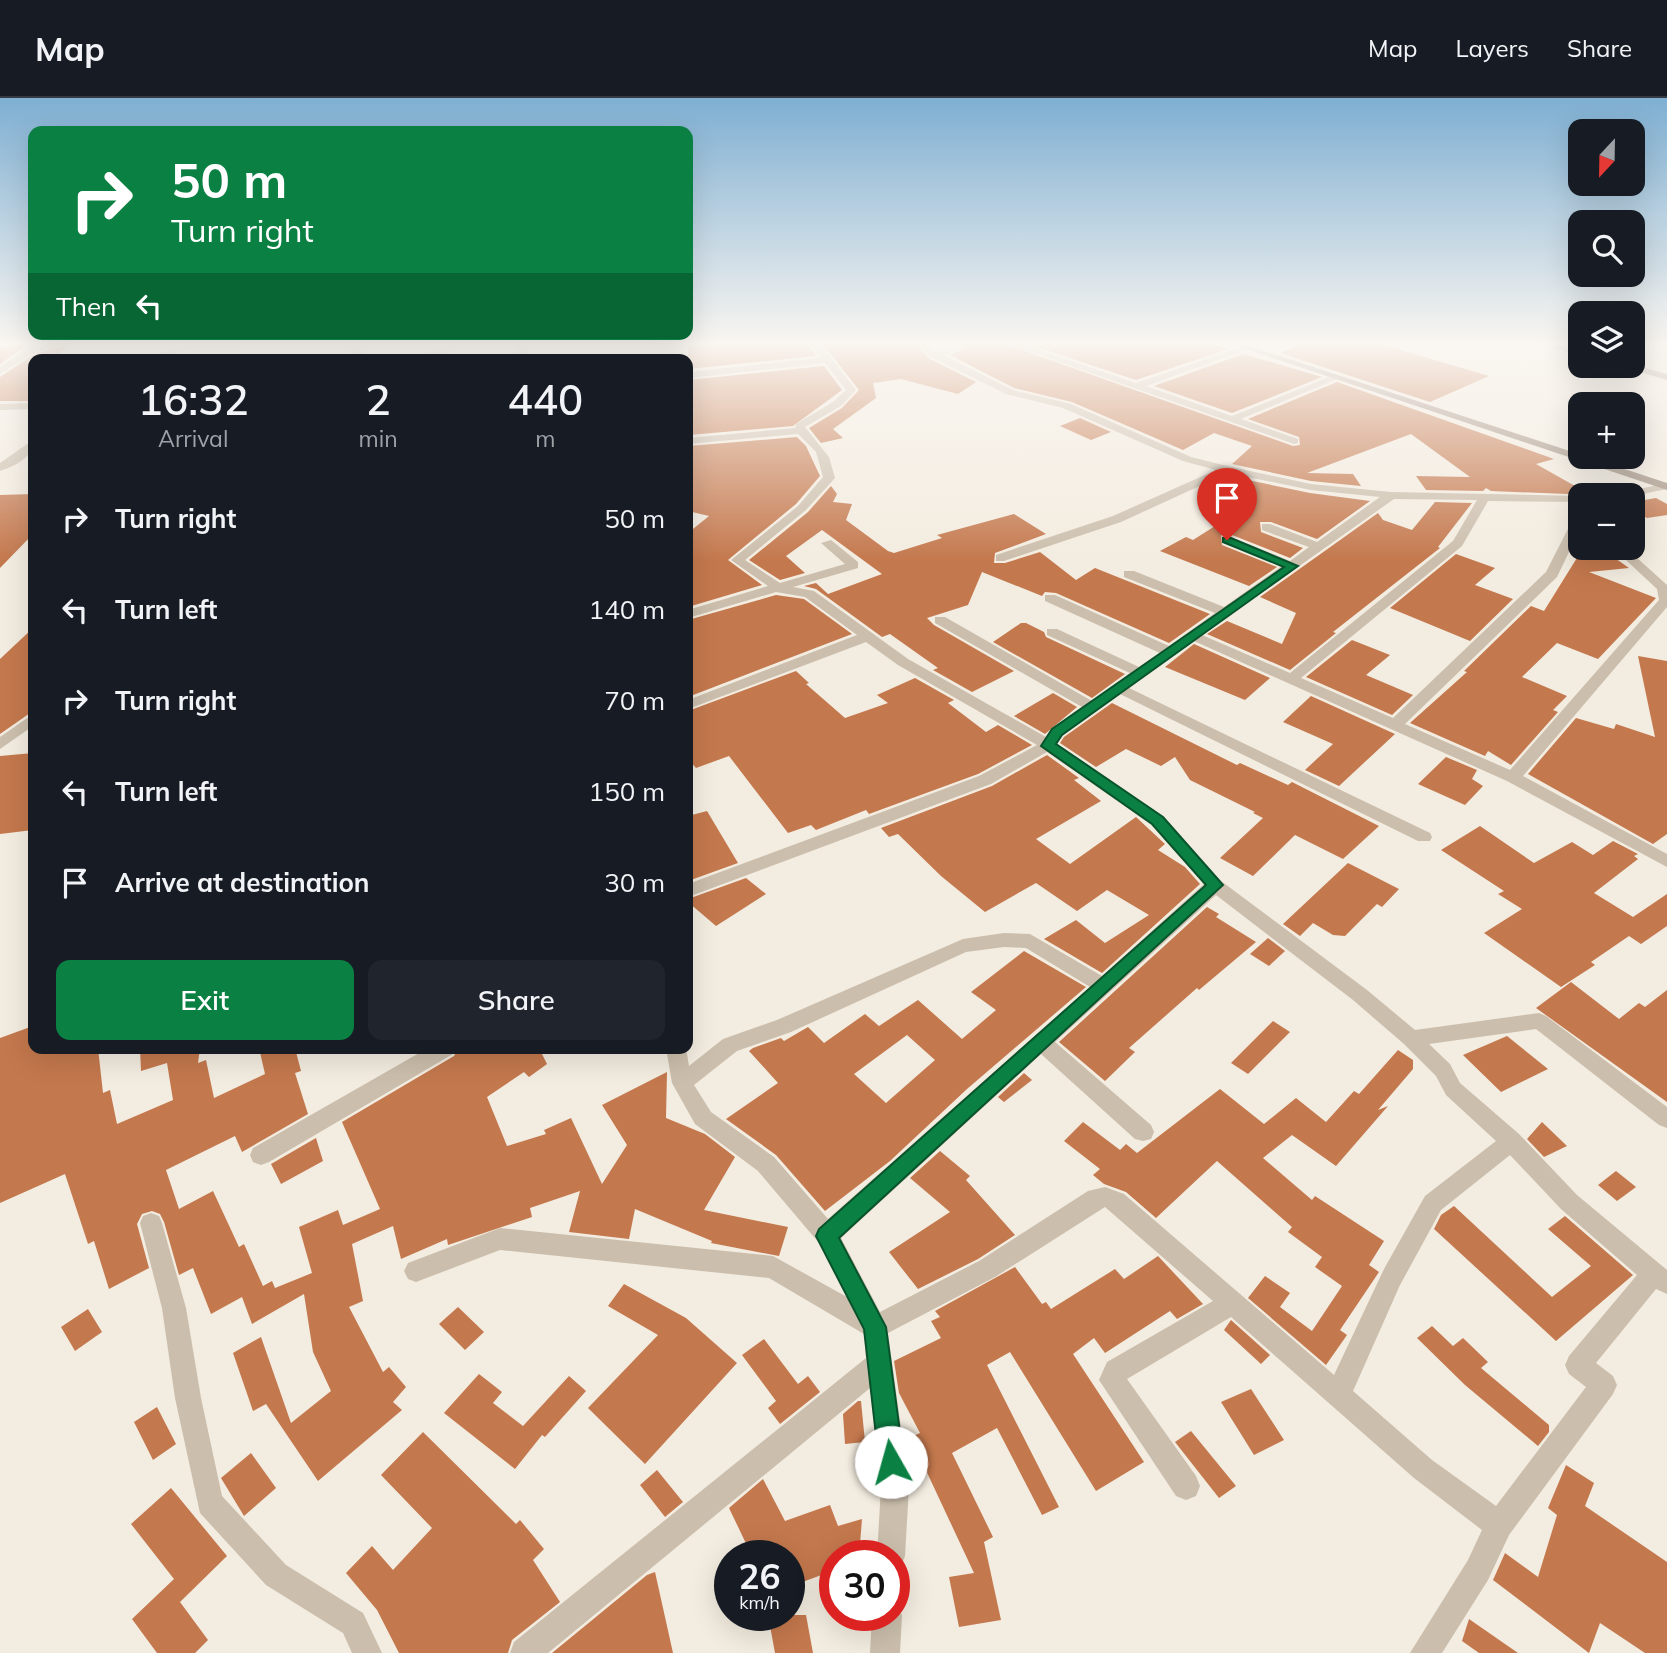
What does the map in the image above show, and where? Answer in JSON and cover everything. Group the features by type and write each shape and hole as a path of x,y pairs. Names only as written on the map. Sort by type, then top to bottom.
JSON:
{"main road":[{"path":"1459,417 1667,484"},
{"path":"1484,417 1568,445"},
{"path":"1631,469 1667,484"}],"street":[{"path":"800,431 800,426 816,417"},
{"path":"1091,417 1187,459 1311,486 1391,495 1568,502"},
{"path":"1221,417 1294,441"},
{"path":"1231,420 1239,417"},
{"path":"693,442 800,431 815,443 828,462 830,478 802,508 737,560 779,589 809,594 865,638 1048,746 1158,821 1215,885 1412,1038 1443,1070 1453,1089 1511,1142 1569,1202 1660,1279 1578,1364 1604,1385 1499,1525 1478,1570 1425,1653"},
{"path":"0,468 28,449"},
{"path":"1000,558 1117,519 1227,469"},
{"path":"1645,489 1667,484"},
{"path":"693,889 985,780 1048,746 1057,732 1391,495"},
{"path":"1290,680 1458,543 1484,498"},
{"path":"1266,527 1320,547"},
{"path":"1227,540 1293,566"},
{"path":"1396,724 1552,574 1568,541"},
{"path":"693,613 854,565 827,543"},
{"path":"1513,777 1666,600 1663,587 1633,560"},
{"path":"1129,574 1226,613"},
{"path":"1050,598 1170,652"},
{"path":"940,620 1092,707"},
{"path":"1052,632 1141,673"},
{"path":"1193,636 1513,777 1667,861"},
{"path":"693,703 865,638"},
{"path":"1118,688 1424,837"},
{"path":"0,744 28,723"},
{"path":"827,1236 1215,885"},
{"path":"682,1083 730,1045 785,1026 963,946 1004,940 1030,941 1104,986"},
{"path":"1412,1038 1539,1021 1667,1119"},
{"path":"1041,1042 1143,1132"},
{"path":"261,1155 436,1054"},
{"path":"677,1054 682,1083 703,1118 766,1164 827,1236 875,1327 895,1487 892,1540"},
{"path":"1339,1393 1392,1277 1433,1203 1511,1142"},
{"path":"875,1327 987,1269 1096,1198 1105,1197 1115,1202 1233,1302 1423,1469 1499,1525"},
{"path":"151,1223 174,1308 188,1398 210,1503 276,1575 354,1623 367,1653"},
{"path":"416,1271 500,1239 773,1267 875,1327"},
{"path":"1186,1486 1112,1380 1116,1371 1233,1302"},
{"path":"524,1653 879,1364"},
{"path":"885,1653 886,1631"}],"building":[{"path":"693,417 806,417 793,426 693,435"},
{"path":"828,417 850,417 833,429 843,438 821,443 809,428"},
{"path":"1106,417 1210,417 1293,446 1300,445 1299,437 1248,419 1254,417 1434,417 1554,459 1536,464 1570,483 1568,494 1491,491 1486,488 1483,491 1426,490 1416,476 1470,477 1411,434 1307,473 1353,474 1361,486 1311,481 1232,464 1252,446 1214,433 1183,450"},
{"path":"1080,418 1111,432 1091,440 1060,426"},
{"path":"797,437 806,446 820,476 796,504 728,560 762,585 693,606 693,529 709,516 693,512 693,446"},
{"path":"1228,476 1310,493 1370,501 1317,539 1271,522 1260,522 1261,532 1303,548 1290,558 1232,535 1221,535 1222,545 1277,567 1249,586 1160,551 1186,537 1193,540 1245,507 1210,493 1219,488 1210,485"},
{"path":"831,486 837,494 833,502 852,504 846,520 888,551 894,553 942,538 937,535 1014,514 1046,534 995,553 994,563 1005,563 1040,552 1076,580 1095,568 1210,614 1169,643 1056,593 1045,592 1042,596 982,572 968,605 927,618 934,625 1014,671 972,692 933,670 938,668 890,634 882,637 816,589 804,586 816,583 828,594 882,574 822,530 786,556 805,573 780,580 749,560 808,512"},
{"path":"28,494 28,539 0,568 0,495"},
{"path":"1656,498 1667,504 1667,515 1645,517 1645,500"},
{"path":"1435,502 1472,503 1438,547 1440,548 1333,632 1336,633 1290,670 1207,634 1227,621 1282,644 1296,613 1260,597 1378,513 1383,520 1412,530"},
{"path":"1456,554 1495,568 1475,585 1513,599 1470,641 1390,608"},
{"path":"1576,560 1618,560 1629,568 1589,572 1656,598 1598,659 1557,643 1522,677 1567,696 1553,710 1558,712 1511,765 1488,751 1485,756 1410,723 1467,672 1464,671 1531,606 1544,611"},
{"path":"776,595 804,599 852,634 693,695 693,619"},
{"path":"1021,623 1026,623 1044,632 1046,637 1125,674 1092,698 993,642"},
{"path":"28,633 28,714 0,734 0,659"},
{"path":"1352,640 1390,655 1366,675 1413,695 1392,715 1306,677"},
{"path":"1194,644 1270,678 1245,700 1165,667"},
{"path":"1638,656 1667,661 1667,834 1653,844 1528,774 1576,718 1614,729 1616,724 1655,737"},
{"path":"796,671 809,683 806,684 845,718 888,703 877,695 915,678 954,700 948,703 986,732 998,725 1032,745 978,774 869,814 866,810 816,830 811,825 788,833 729,756 696,768 693,765 693,709"},
{"path":"1053,693 1077,707 1045,734 1014,716"},
{"path":"1311,696 1395,734 1339,786 1305,770 1333,744 1283,722"},
{"path":"1112,703 1237,765 1240,763 1288,785 1292,782 1379,826 1343,859 1295,835 1253,876 1220,858 1263,818 1253,813 1255,812 1190,780 1175,757 1161,766 1126,749 1096,767 1060,743 1064,737"},
{"path":"28,753 28,831 0,834 0,756"},
{"path":"1047,755 1079,778 1074,780 1101,801 1036,839 1070,864 1136,817 1165,844 1158,850 1185,867 1200,884 1102,973 1044,939 1076,920 1105,943 1149,915 1107,890 1077,911 1036,883 985,912 941,876 898,834 889,837 881,828 992,786"},
{"path":"1446,757 1477,770 1472,779 1483,786 1465,805 1418,784"},
{"path":"707,811 738,863 693,879 693,815"},
{"path":"1480,826 1534,863 1572,842 1593,855 1613,841 1638,854 1634,856 1638,859 1594,893 1633,917 1667,894 1667,926 1641,944 1629,936 1591,962 1595,965 1561,987 1484,933 1522,909 1498,894 1504,891 1441,850"},
{"path":"1348,863 1399,889 1382,907 1377,904 1345,936 1333,935 1313,923 1300,936 1283,924"},
{"path":"746,878 766,894 716,926 693,906 693,897"},
{"path":"1207,907 1219,914 1216,917 1256,942 1199,990 1197,988 1129,1048 1135,1052 1105,1081 1059,1042"},
{"path":"1268,938 1285,951 1269,966 1250,954"},
{"path":"1024,951 1086,987 967,1089 890,1161 825,1211 776,1155 726,1119 778,1083 749,1051 753,1048 781,1038 784,1041 808,1027 824,1043 865,1014 879,1026 918,1000 962,1039 996,1010 971,992","holes":["907,1035 935,1060 886,1103 854,1074"]},
{"path":"1571,982 1619,1019 1639,1003 1645,1007 1667,990 1667,1102 1536,1008"},
{"path":"1273,1021 1290,1032 1248,1074 1231,1063"},
{"path":"28,1028 28,1054 99,1054 103,1093 110,1090 117,1124 173,1100 167,1063 141,1071 140,1054 199,1054 198,1063 206,1060 214,1098 265,1074 260,1054 297,1054 301,1071 295,1073 308,1114 242,1152 235,1136 166,1170 179,1209 213,1191 239,1247 244,1244 263,1286 272,1281 275,1288 312,1273 299,1227 338,1210 343,1225 380,1209 342,1122 455,1054 542,1054 547,1064 529,1077 524,1072 487,1097 507,1146 546,1134 544,1130 571,1118 602,1184 627,1145 602,1105 667,1072 666,1118 705,1134 735,1157 704,1210 788,1227 779,1256 711,1243 712,1241 635,1209 629,1239 569,1232 580,1191 530,1208 532,1217 448,1245 447,1239 401,1259 393,1226 352,1244 363,1301 349,1307 383,1372 389,1367 406,1387 393,1402 402,1410 318,1481 266,1404 253,1411 233,1353 261,1337 291,1423 331,1391 313,1352 304,1294 252,1324 242,1297 211,1314 193,1268 179,1275 164,1222 160,1214 152,1211 142,1214 137,1224 149,1268 109,1289 94,1241 88,1244 65,1174 0,1203 0,1038"},
{"path":"1507,1036 1548,1069 1501,1092 1463,1055"},
{"path":"1398,1050 1413,1060 1413,1069 1378,1110 1388,1106 1336,1166 1292,1135 1263,1158 1312,1200 1315,1196 1384,1241 1369,1265 1379,1272 1340,1330 1347,1335 1326,1365 1248,1298 1265,1276 1290,1293 1280,1307 1312,1331 1342,1286 1315,1267 1322,1257 1288,1232 1292,1227 1217,1161 1156,1218 1126,1192 1104,1184 1093,1175 1100,1169 1064,1141 1083,1122 1120,1150 1126,1144 1137,1153 1220,1089 1264,1124 1296,1098 1326,1122 1354,1091 1359,1094"},
{"path":"1024,1073 1032,1080 1004,1102 998,1097"},
{"path":"1542,1122 1567,1146 1544,1157 1527,1139"},
{"path":"316,1138 323,1161 281,1184 271,1164"},
{"path":"940,1151 970,1176 966,1180 1015,1235 978,1259 918,1289 889,1252 950,1212 910,1178"},
{"path":"1616,1171 1636,1187 1617,1201 1598,1185"},
{"path":"1454,1206 1552,1297 1591,1266 1548,1229 1565,1216 1633,1275 1556,1341 1434,1229 1441,1215"},
{"path":"1158,1256 1203,1304 1177,1319 1170,1311 1105,1353 1094,1338 1073,1354 1144,1462 1096,1491 1010,1352 987,1365 1059,1507 1042,1515 997,1428 952,1453 993,1537 984,1542 1001,1620 959,1627 949,1577 974,1573 923,1464 913,1469 908,1460 905,1440 920,1433 899,1393 894,1361 941,1338 931,1321 940,1317 935,1311 1015,1267 1042,1304 1046,1302 1051,1309 1115,1269 1124,1279"},
{"path":"624,1284 686,1318 737,1363 645,1464 588,1408 658,1335 608,1306"},
{"path":"458,1307 484,1332 465,1350 439,1324"},
{"path":"88,1309 102,1332 75,1351 61,1327"},
{"path":"1231,1320 1270,1355 1261,1364 1224,1330"},
{"path":"1432,1326 1453,1346 1463,1338 1488,1362 1481,1368 1549,1425 1549,1432 1538,1446 1465,1385 1417,1338"},
{"path":"764,1339 798,1384 808,1376 820,1392 780,1424 768,1408 776,1401 742,1355"},
{"path":"479,1374 502,1392 493,1403 523,1426 569,1376 586,1391 545,1437 542,1435 515,1469 444,1413"},
{"path":"1251,1389 1284,1440 1254,1455 1221,1402"},
{"path":"861,1401 865,1442 845,1444 843,1414"},
{"path":"157,1407 176,1444 153,1460 134,1422"},
{"path":"1191,1431 1236,1486 1219,1498 1175,1442"},
{"path":"423,1432 516,1524 520,1520 544,1549 533,1560 560,1602 512,1640 508,1653 399,1653 377,1610 346,1573 372,1546 393,1570 432,1528 381,1475"},
{"path":"251,1453 276,1488 244,1516 221,1478"},
{"path":"1566,1465 1594,1483 1585,1506 1667,1562 1667,1653 1645,1653 1600,1623 1589,1653 1493,1580 1505,1553 1538,1577 1557,1515 1548,1508"},
{"path":"657,1470 683,1502 665,1517 640,1485"},
{"path":"763,1479 785,1521 830,1505 838,1526 862,1519 860,1540 819,1540 819,1576 805,1581 805,1540 744,1540 729,1508"},
{"path":"171,1488 227,1556 180,1602 208,1640 195,1653 157,1653 132,1619 174,1579 131,1524"},
{"path":"655,1572 673,1653 552,1653 647,1575"},
{"path":"806,1615 813,1653 775,1653 771,1631 805,1631"},
{"path":"1469,1619 1518,1653 1479,1653 1462,1641"}],"route":[{"path":"891,1462 875,1327 827,1236 1215,885 1158,821 1048,746 1057,732 1293,566 1227,540"}]}
